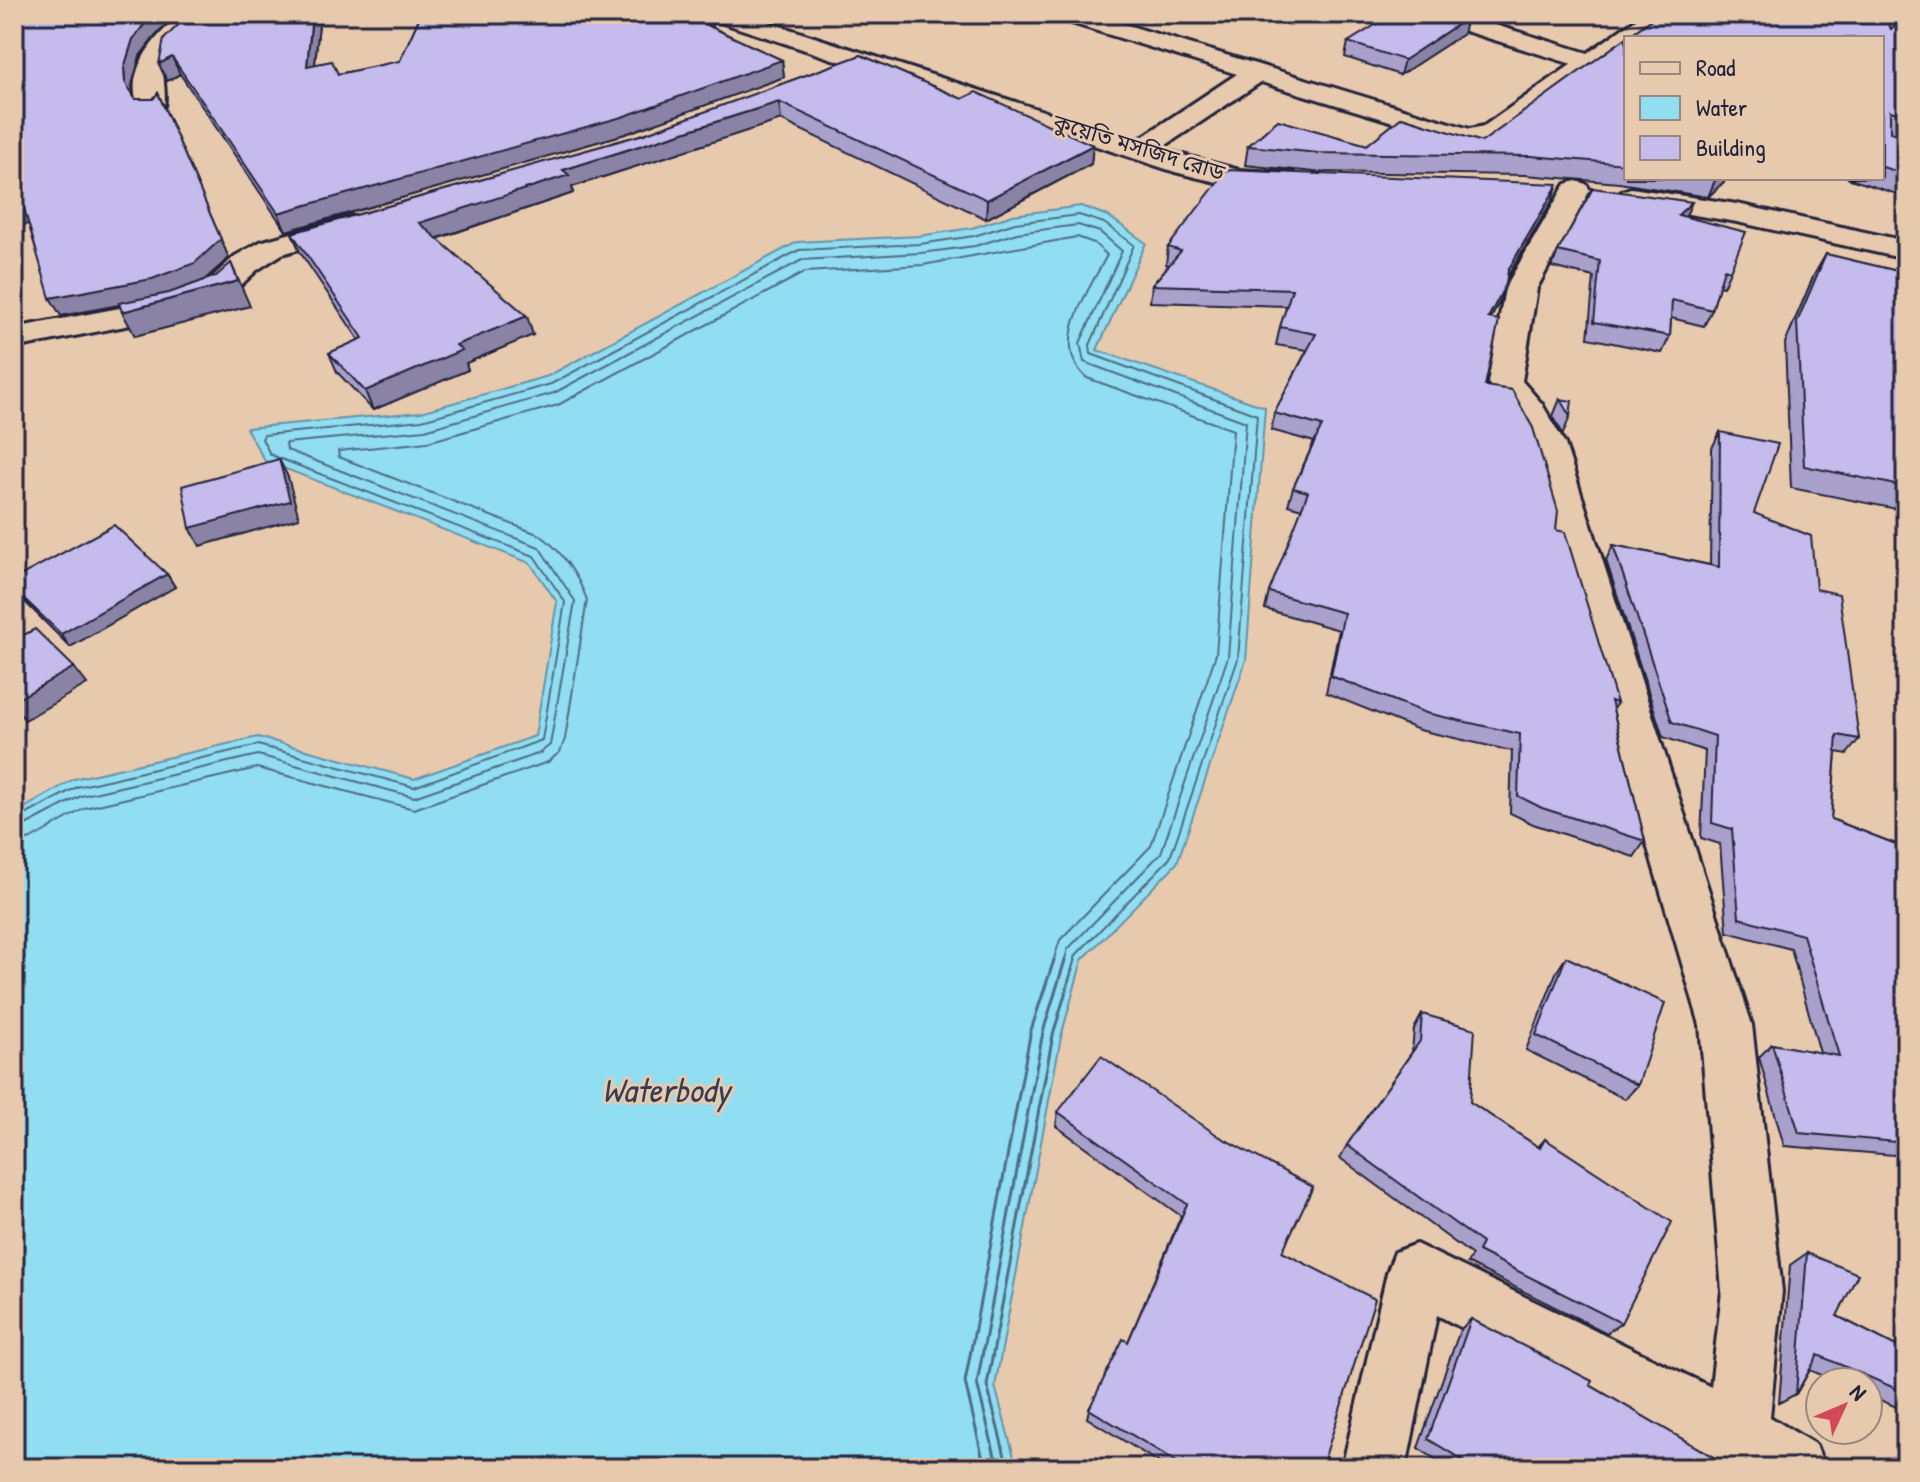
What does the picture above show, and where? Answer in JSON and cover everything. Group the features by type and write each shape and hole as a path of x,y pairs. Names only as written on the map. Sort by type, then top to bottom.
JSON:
{"street":[{"path":"152,107 146,79 165,39 197,14"},
{"name":"কুয়েতি মসজিদ রোড","path":"719,14 1142,149 1185,166 1239,178 1316,180"},
{"path":"1434,14 1605,60"},
{"path":"1633,36 1659,14"},
{"path":"1079,18 1469,137 1492,133 1501,124 1605,60 1624,44"},
{"path":"820,75 863,60"},
{"path":"1142,149 1255,74"},
{"path":"1737,1433 1752,1291 1726,1025 1547,444 1525,404 1505,383 1521,288 1560,189 1737,213 1906,250"},
{"path":"14,338 170,308 216,291 246,263 271,248 378,218"},
{"path":"1374,1468 1416,1273 1737,1433 1793,1468"}],"water":[{"name":"Waterbody","path":"1081,206 1108,216 1146,243 1097,350 1265,407 1246,660 1177,863 1082,960 1061,1037 995,1386 1017,1468 14,1468 14,814 74,779 258,737 414,779 535,736 557,602 530,563 265,461 246,428 421,412 548,376 797,242 919,236 972,228 1013,215"}],"building":[{"path":"14,14 152,14 133,39 124,68 125,82 135,99 153,99 158,93 221,239 195,263 152,279 50,298 23,205 14,207"},
{"path":"189,14 312,14 307,66 332,61 338,74 400,61 421,14 706,14 694,19 782,60 622,117 278,213 172,57 159,64 164,39"},
{"path":"1393,14 1453,14 1467,18 1404,60 1348,42"},
{"path":"1659,14 1822,14 1857,23 1888,23 1891,29 1900,20 1896,14 1906,14 1906,115 1890,111 1890,132 1906,136 1906,174 1884,168 1884,36 1629,36"},
{"path":"1624,39 1624,164 1531,156 1318,153 1248,146 1278,120 1367,145 1402,117 1482,142"},
{"path":"861,55 962,99 976,92 1093,145 987,200 779,102 563,170 569,175 419,223 527,316 456,345 462,350 365,391 329,353 363,338 292,233 644,134"},
{"path":"1227,170 1558,184 1508,270 1506,284 1488,318 1499,320 1485,386 1512,390 1533,428 1558,511 1556,530 1565,532 1617,703 1611,701 1645,841 1542,808 1518,796 1520,734 1426,713 1331,676 1344,613 1269,592 1308,492 1293,488 1322,426 1274,413 1316,334 1280,327 1292,289 1152,285 1181,251 1168,247"},
{"path":"1593,188 1692,202 1678,215 1746,232 1730,271 1724,269 1712,310 1672,300 1670,336 1594,322 1600,261 1558,251"},
{"path":"1826,254 1906,273 1906,487 1804,466 1797,322"},
{"path":"231,263 238,281 122,312 119,303 169,293 216,276"},
{"path":"1560,399 1572,401 1570,416"},
{"path":"1720,432 1778,444 1754,513 1811,536 1816,589 1839,594 1859,739 1837,735 1831,819 1906,848 1906,1143 1799,1133 1772,1044 1839,1056 1803,935 1739,918 1732,829 1712,823 1715,736 1672,722 1613,545 1719,567"},
{"path":"279,459 290,501 190,528 182,486"},
{"path":"114,525 167,574 61,634 14,589 14,579"},
{"path":"35,629 74,667 14,701 14,640"},
{"path":"1566,957 1665,1003 1638,1085 1536,1035"},
{"path":"1422,1014 1475,1029 1470,1102 1540,1148 1545,1139 1672,1222 1621,1323 1478,1251 1482,1243 1347,1145 1420,1041"},
{"path":"1101,1056 1220,1137 1313,1187 1282,1252 1375,1299 1325,1457 1344,1468 1187,1468 1089,1409 1123,1339 1128,1342 1187,1204 1058,1112"},
{"path":"1807,1253 1858,1274 1837,1316 1906,1351 1906,1393 1884,1384 1884,1366 1843,1366 1818,1355 1812,1366 1804,1366 1804,1380 1796,1394"},
{"path":"1471,1319 1592,1381 1590,1385 1732,1468 1476,1468 1428,1439"}]}
